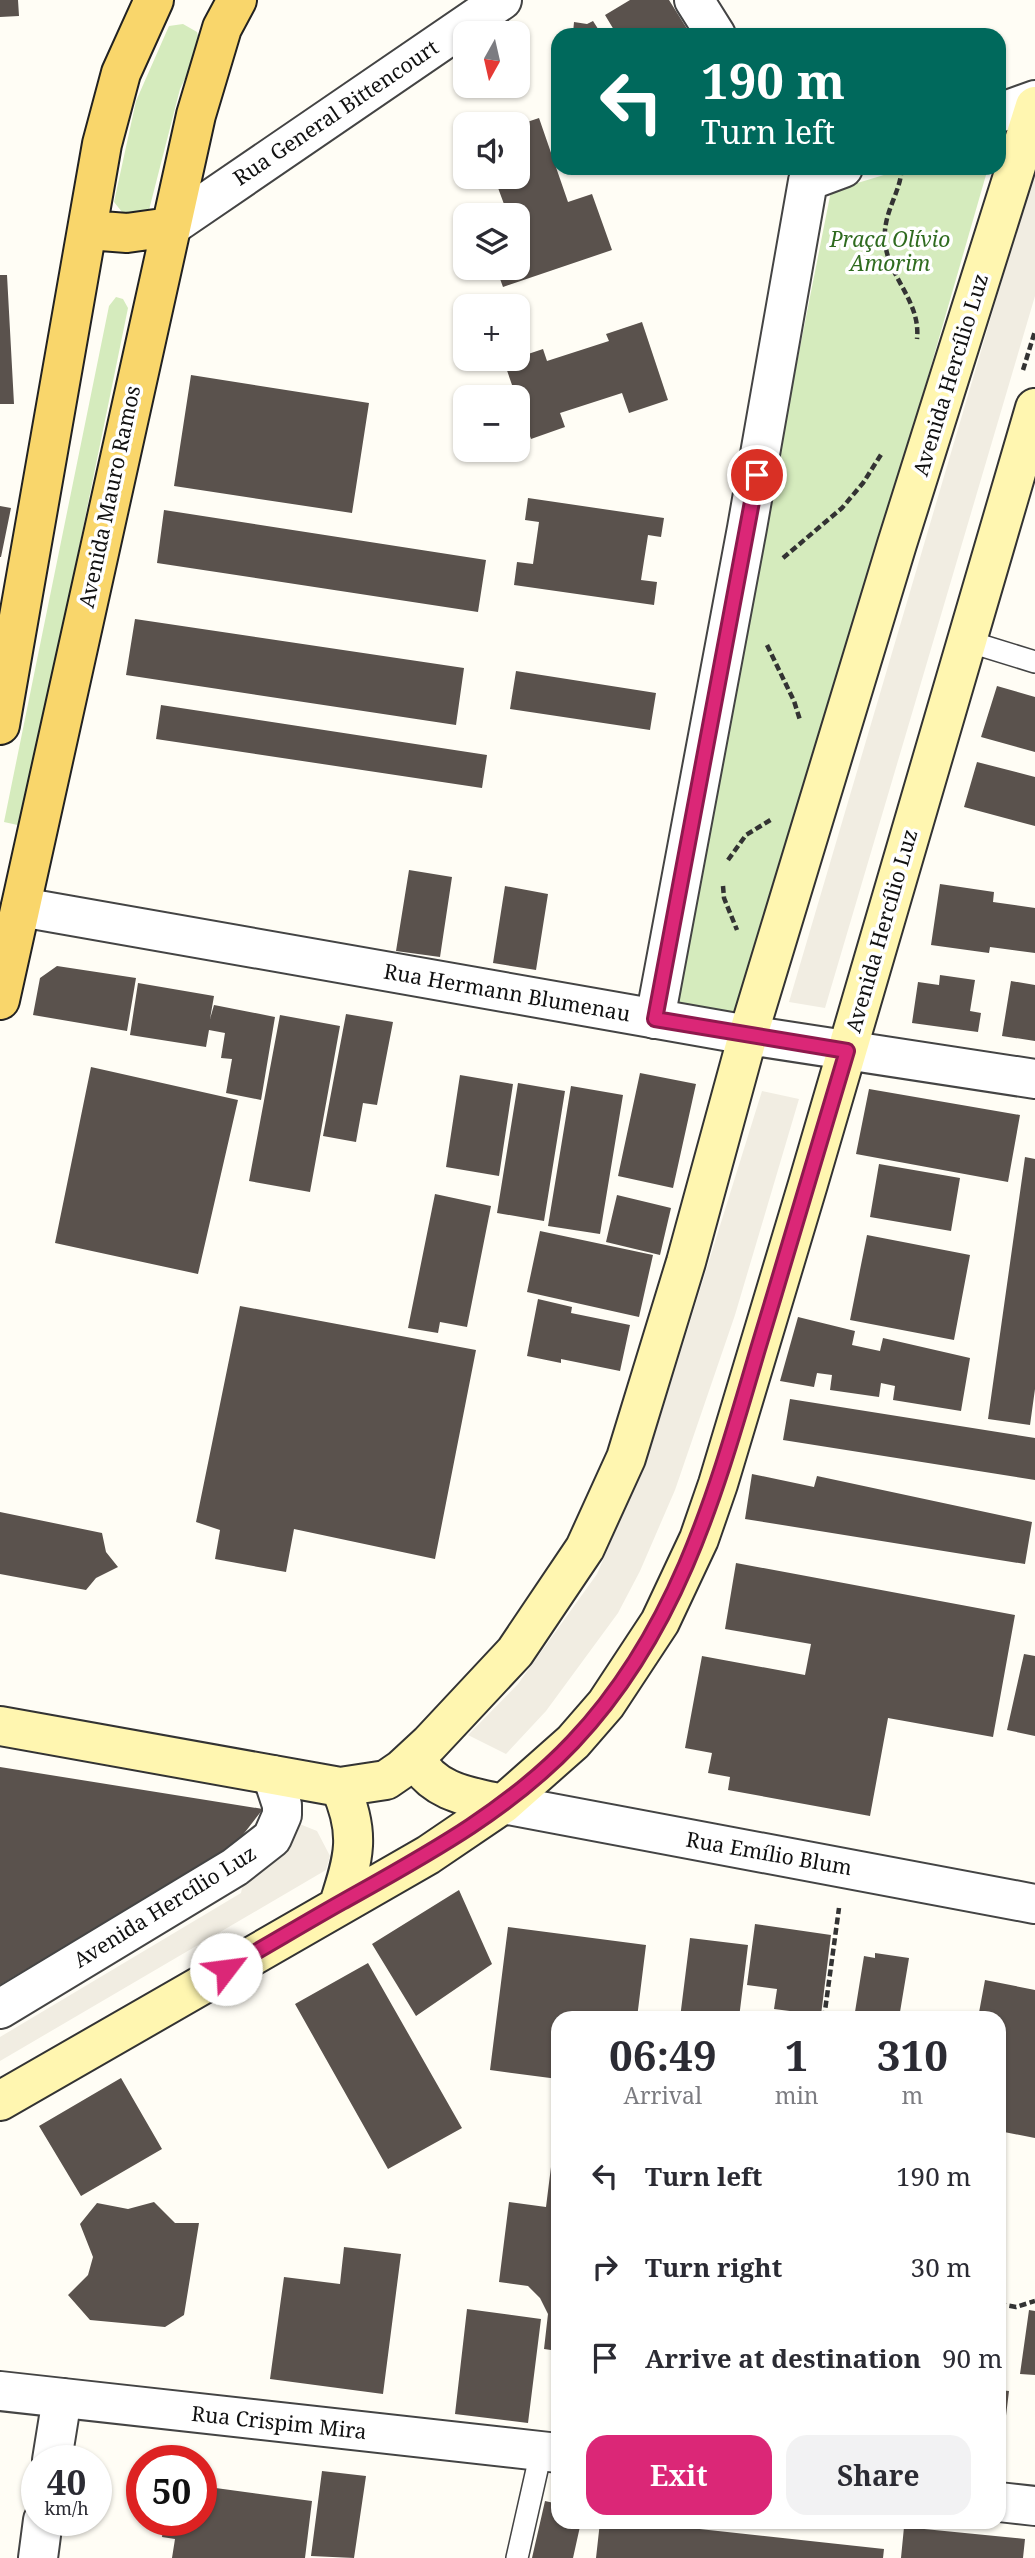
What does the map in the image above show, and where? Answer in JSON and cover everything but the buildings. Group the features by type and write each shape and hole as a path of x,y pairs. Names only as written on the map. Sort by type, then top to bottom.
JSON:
{"main road":[{"path":"0,725 102,144 121,72 154,0"},
{"name":"Avenida Mauro Ramos","path":"0,1000 10,905 170,227 207,72 222,29 237,0"},
{"name":"Avenida Hercílio Luz","path":"0,1726 340,1787 386,1780 416,1758 515,1652 585,1548 626,1458 646,1397 748,1035 897,544 1035,106"},
{"path":"88,230 127,233 170,227"},
{"name":"Avenida Hercílio Luz","path":"0,2101 428,1855 503,1804 573,1742 606,1704 660,1622 699,1539 722,1471 1035,408"},
{"path":"416,1758 421,1770 455,1793 503,1804"},
{"path":"339,1904 352,1864 355,1844 351,1810 340,1787"}],"street":[{"name":"Rua General Bittencourt","path":"170,227 502,0"},
{"path":"694,0 712,28"},
{"path":"1006,110 1035,100"},
{"path":"655,1019 816,175"},
{"name":"Rua Hermann Blumenau","path":"10,905 748,1035 1035,1079"},
{"name":"Avenida Hercílio Luz","path":"0,2009 235,1867 272,1838 282,1815 282,1805 272,1775"},
{"name":"Rua Emílio Blum","path":"503,1804 1035,1904"},
{"name":"Rua Crispim Mira","path":"0,2391 550,2452"},
{"path":"54,2445 62,2398"},
{"path":"1006,2503 1035,2506"},
{"path":"38,2558 41,2536"}],"lane":[{"path":"967,640 1035,662"},
{"path":"517,2558 550,2452"}],"path":[{"path":"900,175 887,212 885,245 917,316 917,341"},
{"path":"780,561 842,508 863,483 884,449"},
{"path":"766,642 794,701 802,726"},
{"path":"727,864 746,835 776,817"},
{"path":"724,878 724,898 742,936 775,946"},
{"path":"825,2011 844,1868"},
{"path":"1006,2305 1016,2307 1035,2301"}],"green space":[{"path":"183,24 197,32 201,46 180,89 149,210 138,213 122,212 114,202 136,101 169,26"},
{"name":"Praça Olívio Amorim","path":"884,175 986,175 744,1015 670,1003 831,191"},
{"path":"116,297 123,299 128,308 22,826 4,822 109,306"}],"shaded area":[{"path":"1035,168 1035,296 913,710 825,1008 789,1002"},
{"path":"762,1091 799,1099 735,1315 675,1490 640,1571 618,1613 546,1711 506,1754 468,1735 518,1684 597,1574 651,1447"},
{"path":"297,1823 317,1831 330,1856 326,1870 0,2061 0,2037 241,1893 243,1883"}],"route":[{"path":"226,1969 428,1855 503,1804 541,1772 573,1742 606,1704 634,1664 660,1622 699,1539 718,1484 847,1051 655,1019 757,475"}]}
